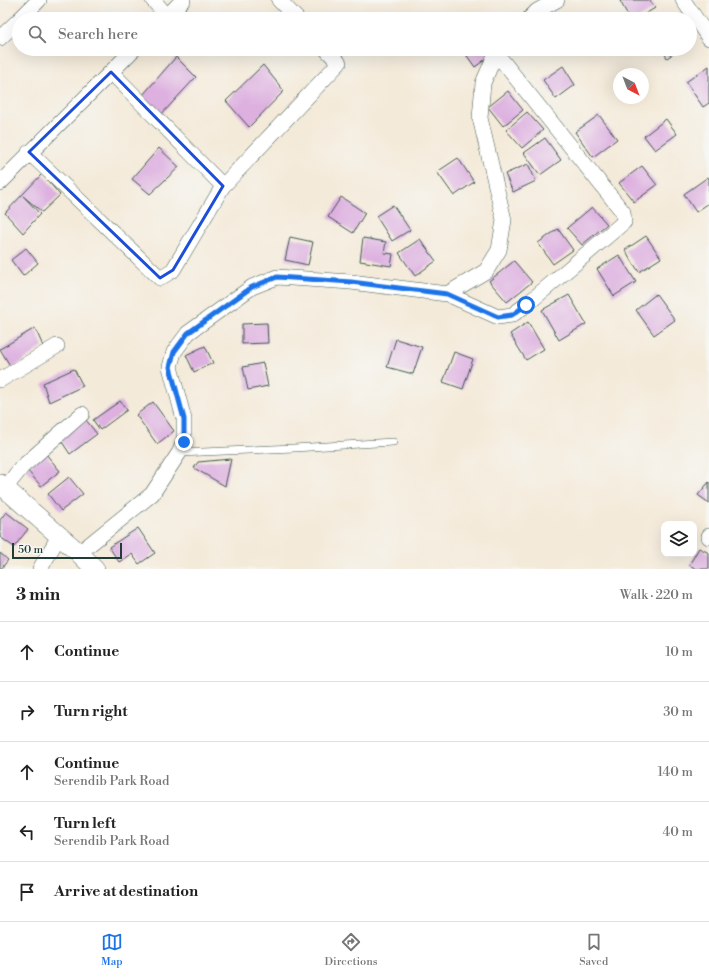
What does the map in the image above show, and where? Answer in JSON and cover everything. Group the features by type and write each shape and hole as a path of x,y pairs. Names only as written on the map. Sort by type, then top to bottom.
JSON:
{"street":[{"path":"26,12 39,0"},
{"path":"153,0 162,12"},
{"path":"171,12 183,0"},
{"path":"279,0 290,12"},
{"path":"536,12 557,0"},
{"path":"683,0 691,12"},
{"path":"697,20 709,38"},
{"path":"0,38 12,26"},
{"path":"0,183 29,152 127,56"},
{"path":"29,152 160,278 174,270 223,186 339,63 332,56"},
{"path":"447,294 486,271 499,250 504,220 480,118 484,83 496,56"},
{"path":"79,553 152,494 179,453 184,442 184,419 170,367 174,352 188,333 252,287 277,277 351,282 447,294 498,317 512,315 532,300 624,222 623,212 502,56"},
{"path":"111,72 223,186"},
{"path":"0,380 57,346"},
{"path":"82,414 2,486 79,553 95,569"},
{"path":"40,569 58,536"}],"lane":[{"path":"179,453 393,442"}],"highlighted area":[{"path":"111,72 223,186 173,270 160,278 29,152"}],"building":[{"path":"650,0 655,8 648,12 626,12 620,1"},
{"path":"467,56 490,56 475,67"},
{"path":"176,57 196,77 160,116 142,96"},
{"path":"263,65 284,91 249,127 226,101"},
{"path":"563,66 575,85 556,99 543,80"},
{"path":"709,66 709,103 703,107 686,82"},
{"path":"508,91 523,110 503,126 488,107"},
{"path":"527,112 543,130 522,148 506,130"},
{"path":"599,115 617,139 593,157 575,132"},
{"path":"666,119 677,134 655,150 644,136"},
{"path":"545,138 561,160 540,175 524,153"},
{"path":"159,148 179,167 150,194 132,179"},
{"path":"458,158 474,182 454,196 437,172"},
{"path":"528,164 536,181 513,192 505,174"},
{"path":"642,166 657,185 634,202 619,183"},
{"path":"42,174 60,195 42,212 23,196 40,214 23,233 5,213"},
{"path":"708,177 709,203 696,212 684,194"},
{"path":"341,197 365,213 353,233 328,217"},
{"path":"393,205 410,230 392,241 376,216"},
{"path":"592,207 607,224 582,245 567,228"},
{"path":"558,229 573,250 553,264 538,243"},
{"path":"646,236 661,258 639,272 625,250"},
{"path":"290,237 313,242 308,265 285,260"},
{"path":"363,238 386,242 384,253 393,254 391,266 360,261"},
{"path":"420,239 436,261 415,276 399,253"},
{"path":"26,248 38,263 23,276 11,260"},
{"path":"619,255 636,282 614,296 597,269"},
{"path":"514,261 532,282 507,302 489,281"},
{"path":"656,294 675,320 654,335 636,310"},
{"path":"569,295 586,324 559,340 542,310"},
{"path":"528,322 544,349 526,360 510,334"},
{"path":"267,323 268,343 242,344 242,324"},
{"path":"35,328 43,346 12,369 0,349"},
{"path":"396,339 422,347 413,374 387,367"},
{"path":"205,346 213,363 194,372 186,355"},
{"path":"454,352 473,359 463,389 443,382"},
{"path":"263,363 268,386 248,390 243,367"},
{"path":"74,369 83,386 49,402 43,383"},
{"path":"120,401 127,410 100,430 93,420"},
{"path":"153,402 174,431 157,444 136,415"},
{"path":"86,420 97,434 70,454 60,439"},
{"path":"45,453 60,471 41,486 26,469"},
{"path":"231,459 225,486 194,468 198,462"},
{"path":"69,477 83,494 61,511 48,494"},
{"path":"709,482 709,503 698,495"},
{"path":"6,512 28,529 14,547 0,537 0,520"},
{"path":"138,528 155,553 139,564 132,554 119,562 109,547"},
{"path":"699,548 709,553 709,569 697,569 689,565 694,557 697,557 697,551"},
{"path":"0,553 8,560 1,569 0,569"}],"route":[{"path":"184,442 184,419 170,367 174,352 188,333 252,287 277,277 351,282 447,294 498,317 512,315 526,305"}]}
